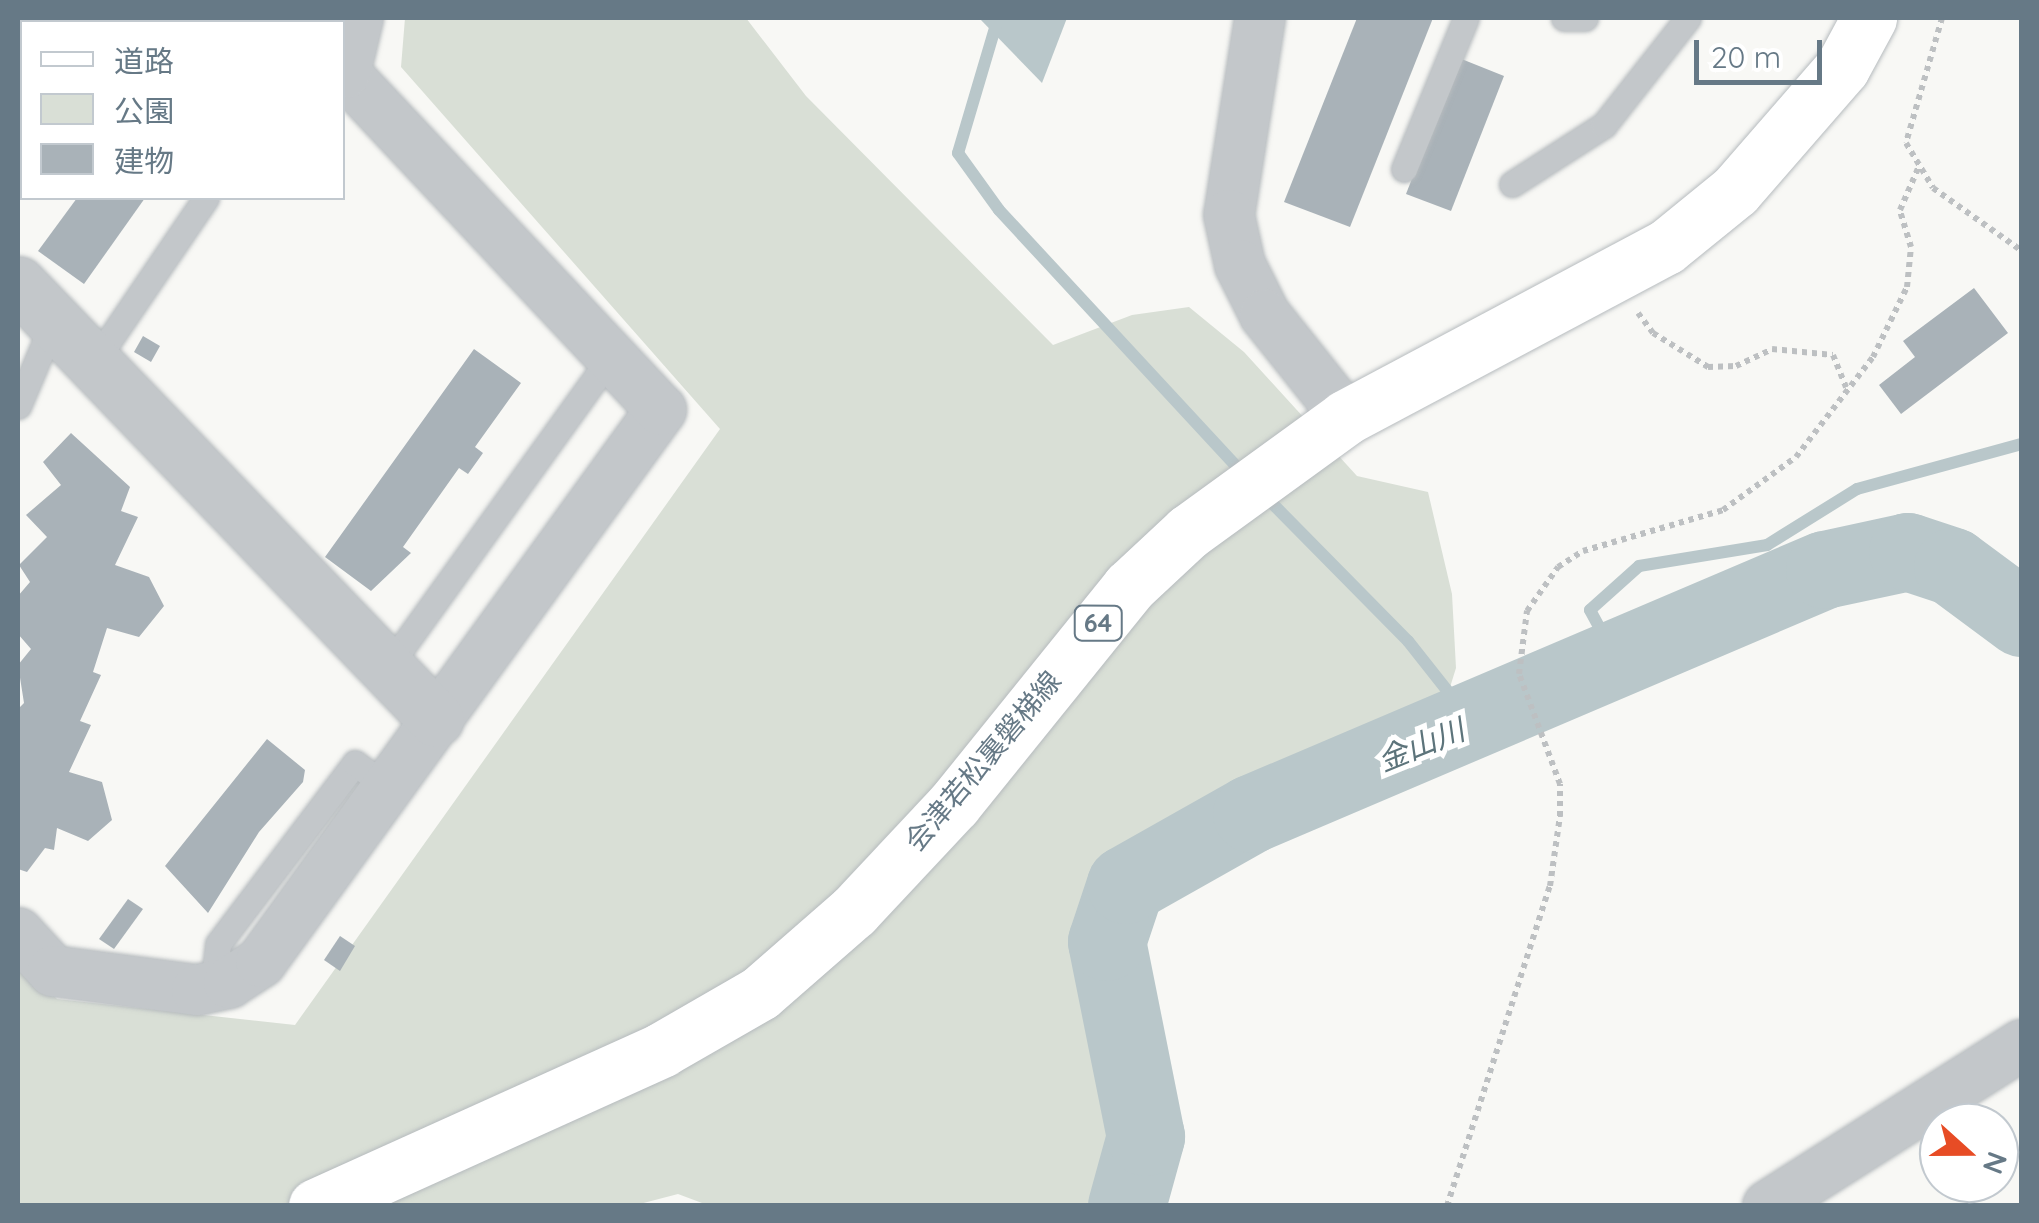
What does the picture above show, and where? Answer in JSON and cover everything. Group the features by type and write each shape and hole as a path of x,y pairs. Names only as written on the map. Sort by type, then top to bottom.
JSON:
{"main road":[{"name":"会津若松裏磐梯線","path":"316,1206 661,1050 760,993 854,911 954,804 1129,586 1258,476 1346,417 1666,248 1735,191 1842,68 1869,18"}],"street":[{"path":"18,933 54,971 213,986 261,962 660,410 345,73 358,18"},
{"path":"1260,18 1229,216 1240,265 1265,316 1346,417"},
{"path":"35,304 436,719"},
{"path":"1768,1206 2022,1045"}],"lane":[{"path":"1404,169 1466,18"},
{"path":"1564,18 1584,18"},
{"path":"1512,184 1604,125 1688,18"},
{"path":"93,364 205,200"},
{"path":"18,406 35,304"},
{"path":"388,667 611,357"}],"path":[{"path":"1942,18 1906,144 1933,188 2022,251"},
{"path":"1447,1206 1550,886 1560,784 1519,674 1527,611 1558,567 1582,551 1723,510 1796,457 1846,387 1873,357 1906,287 1911,248 1900,210 1919,166"},
{"path":"1634,308 1652,333 1708,367 1736,366 1772,349 1833,356 1846,387"}],"green space":[{"path":"405,18 746,18 806,96 1053,345 1132,315 1189,307 1244,352 1357,476 1428,492 1452,594 1456,668 1442,713 1378,753 1188,827 1106,916 1088,988 1123,1086 1112,1198 1105,1205 710,1206 678,1194 632,1206 18,1205 18,960 57,999 295,1025 720,429 401,67"}],"shaded area":[{"path":"979,18 1067,18 1042,83"}],"building":[{"path":"1357,18 1433,18 1350,227 1284,202"},
{"path":"1459,58 1504,76 1451,211 1406,194"},
{"path":"76,200 144,200 84,284 38,251"},
{"path":"1974,288 2008,333 1901,414 1879,385 1915,357 1903,341"},
{"path":"143,336 160,346 151,362 134,352"},
{"path":"474,349 521,383 475,447 483,453 468,474 459,468 403,547 411,553 371,591 325,557"},
{"path":"71,433 130,487 121,511 138,517 115,565 149,577 164,606 139,637 107,628 93,672 101,675 80,721 91,725 69,772 102,782 112,820 88,841 57,828 54,850 45,848 27,872 18,869 18,709 24,703 18,665 31,649 18,634 18,596 30,582 19,565 47,537 26,515 61,485 43,462"},
{"path":"267,739 305,770 303,782 259,832 208,913 165,866"},
{"path":"128,899 143,909 114,949 99,939"},
{"path":"340,936 355,946 340,971 324,960"}],"waterway":[{"path":"998,18 958,153 999,210 1244,475"},
{"path":"1618,662 1590,610 1639,566 1767,545 1857,489 2022,444"},
{"path":"1262,493 1408,641 1472,722"},
{"name":"金山川","path":"1127,1206 1146,1137 1107,942 1126,885 1252,814 1825,570 1908,552 1953,567 2022,618"}]}
